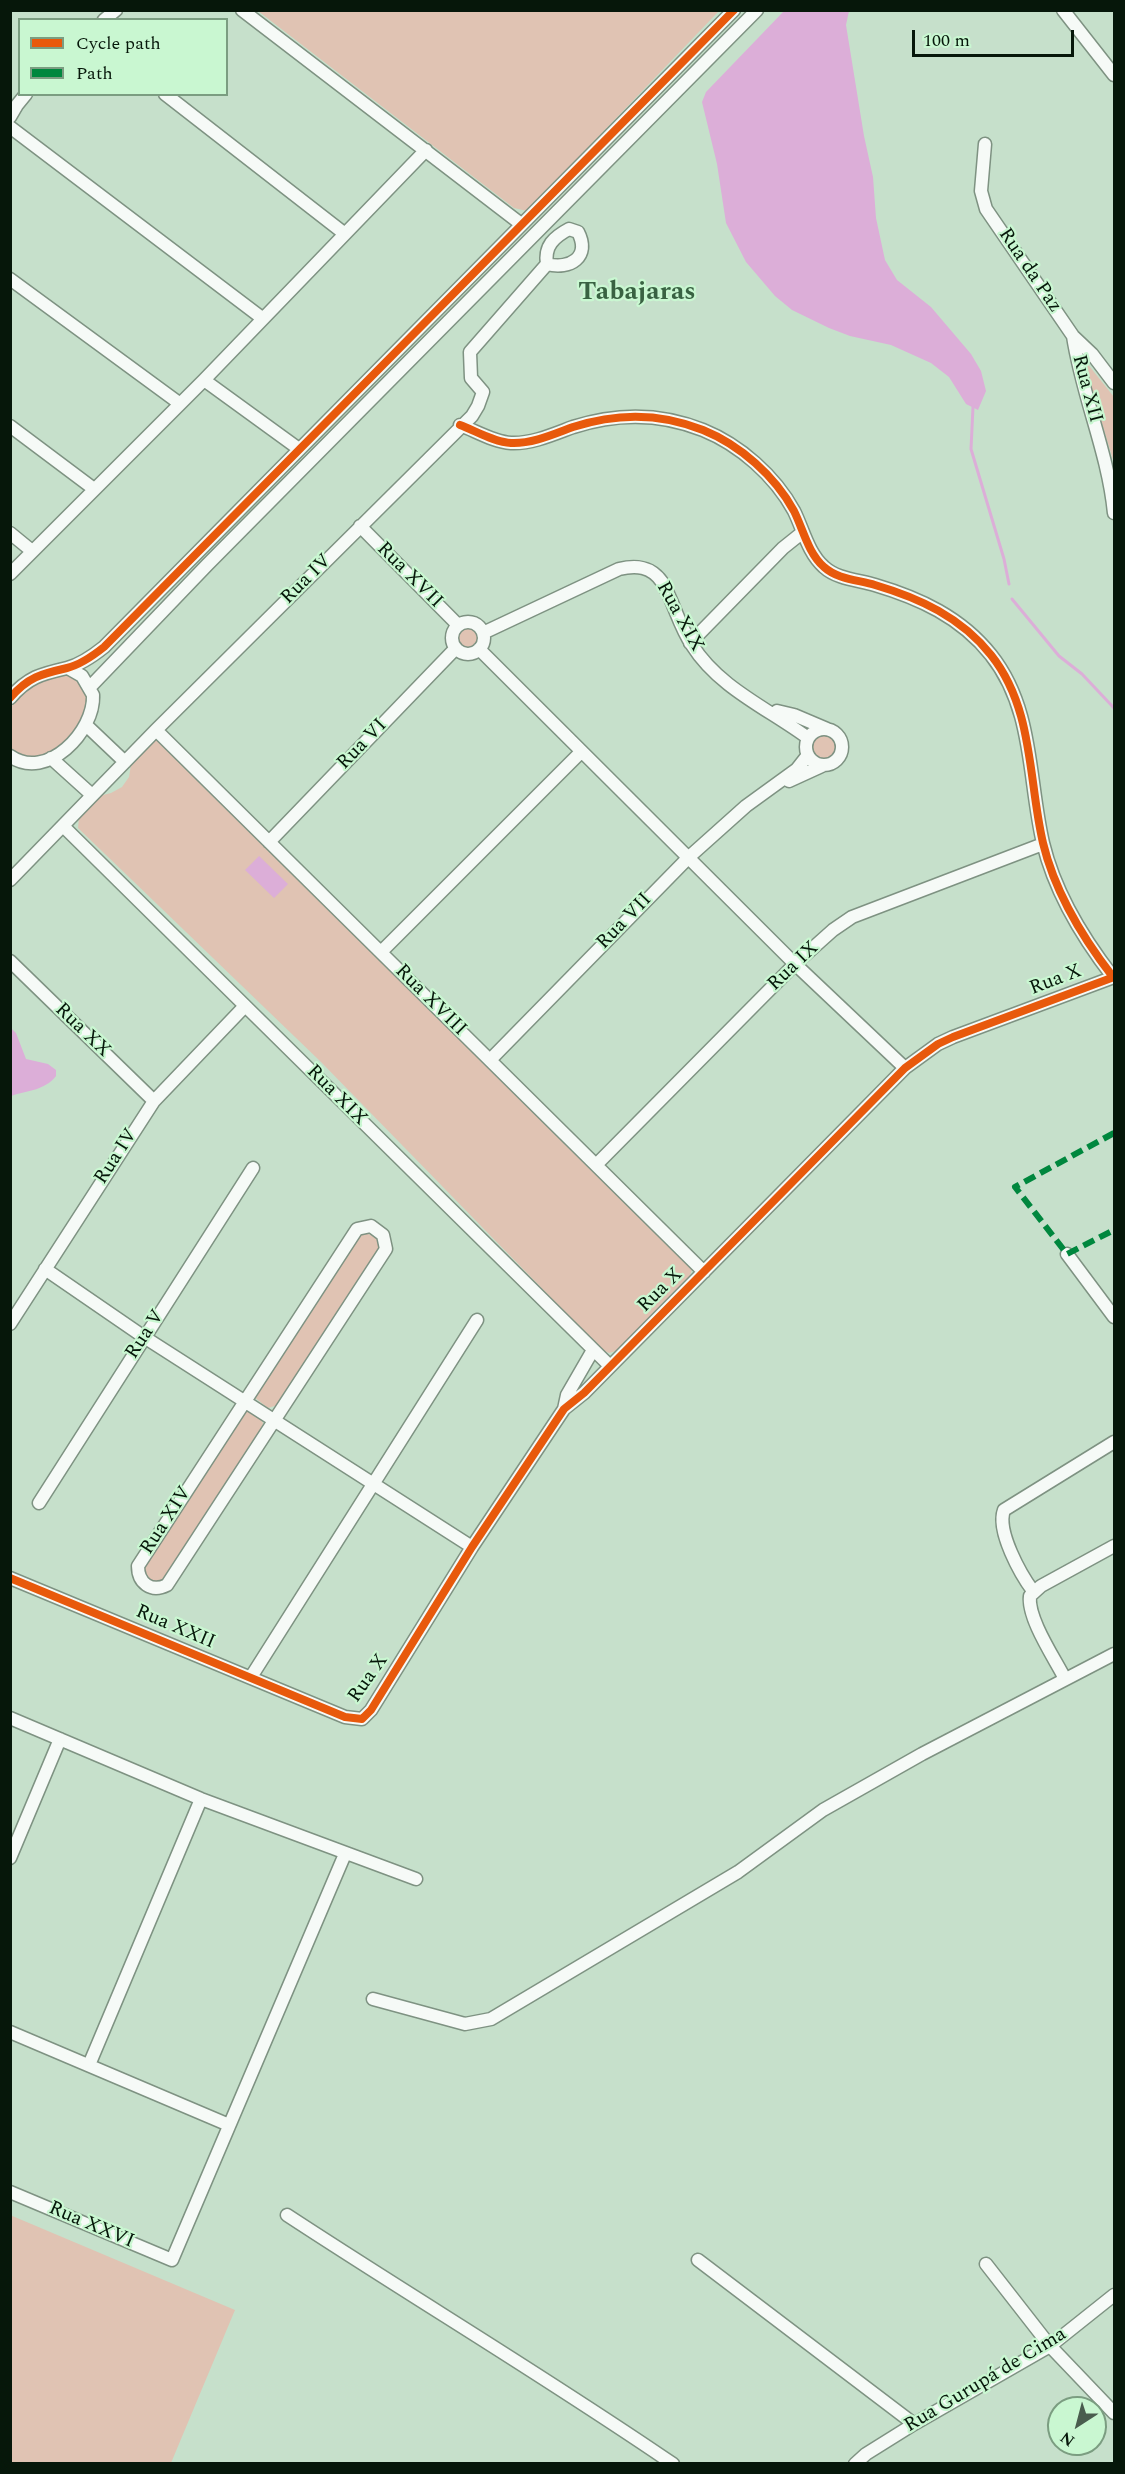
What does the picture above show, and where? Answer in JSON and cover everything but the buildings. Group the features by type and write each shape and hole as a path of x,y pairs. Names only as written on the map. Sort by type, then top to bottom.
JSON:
{"street":[{"path":"242,10 426,150 516,229 524,246"},
{"path":"13,690 38,675 68,668 104,647 734,10"},
{"path":"90,687 207,565 757,10"},
{"path":"1063,10 1114,75"},
{"path":"10,117 24,96"},
{"path":"168,96 345,234"},
{"path":"10,127 262,318"},
{"name":"Rua da Paz","path":"985,144 981,191 986,209 1073,336 1092,354 1114,383"},
{"path":"10,574 204,380 426,150"},
{"path":"546,199 558,211"},
{"name":"Rua IV","path":"10,880 156,730 474,412 483,392 471,378 470,352 547,264"},
{"path":"10,279 179,403"},
{"name":"Rua XII","path":"1073,336 1078,368 1100,440 1112,493 1114,513"},
{"path":"204,380 299,449"},
{"path":"460,425 511,443 530,441 580,425 622,417 661,418 714,434 760,467 781,491 793,509 820,563 831,573 912,596 940,610 968,632 990,654 1011,687 1022,714 1043,844 1064,902 1086,942 1114,977"},
{"path":"10,426 94,489"},
{"name":"Rua XVII","path":"360,526 458,625"},
{"path":"690,643 783,548 803,532"},
{"path":"10,533 32,551"},
{"name":"Rua XIX","path":"483,633 619,569 638,567 650,571 662,582 690,643 722,680 808,738"},
{"name":"Rua XVII","path":"456,648 452,639 458,625 472,622 483,633"},
{"path":"479,650 483,642 483,633"},
{"path":"456,648 465,653 479,650"},
{"name":"Rua VI","path":"269,842 456,648"},
{"path":"479,650 795,964 905,1068"},
{"path":"10,756 29,763 44,762 70,744 86,725 93,701 90,687 82,676 68,668"},
{"name":"Rua XIX","path":"767,709 794,715 827,729"},
{"path":"86,725 125,762"},
{"path":"766,792 835,761 842,748 837,734 827,729 816,731 808,738 806,746 808,755 814,762 824,765"},
{"name":"Rua XVIII","path":"156,730 704,1272"},
{"path":"381,952 581,752"},
{"path":"766,792 797,769 808,755"},
{"path":"51,758 92,795"},
{"name":"Rua VII","path":"490,1060 689,857 746,806 766,792"},
{"name":"Rua XIX","path":"63,826 610,1366"},
{"name":"Rua IX","path":"596,1165 795,964 833,930 852,917 1043,844"},
{"name":"Rua XX","path":"10,961 154,1101"},
{"name":"Rua X","path":"327,1709 355,1719 367,1715 472,1547 564,1409 575,1401 704,1272 905,1068 938,1044 953,1037 1114,977"},
{"name":"Rua IV","path":"10,1324 154,1101 245,1006"},
{"name":"Rua V","path":"39,1503 253,1168"},
{"name":"Rua XIV","path":"371,1226 378,1229 386,1241 386,1249 274,1421 167,1585 161,1588 146,1586 141,1580 138,1566 357,1229 371,1226"},
{"path":"1067,1254 1114,1317"},
{"path":"45,1269 274,1421 472,1547"},
{"path":"251,1677 477,1320"},
{"path":"564,1409 567,1395 593,1350"},
{"path":"1037,1588 1024,1580 1004,1533 1001,1516 1008,1507 1114,1442"},
{"path":"1065,1679 1030,1609 1030,1596 1037,1588 1114,1546"},
{"name":"Rua XXII","path":"10,1578 327,1709"},
{"path":"373,1999 465,2024 490,2019 728,1878 823,1810 922,1754 1114,1653"},
{"path":"10,1718 201,1799 416,1879"},
{"path":"10,1858 60,1739"},
{"path":"89,2065 201,1799"},
{"path":"10,2032 229,2124 345,1854"},
{"name":"Rua XXVI","path":"10,2192 171,2260 229,2124"},
{"path":"287,2215 386,2280 503,2350 673,2463"},
{"path":"698,2260 914,2424"},
{"path":"986,2264 1050,2346 1114,2414"},
{"name":"Rua Gurupá de Cima","path":"855,2463 914,2424 1050,2346 1114,2295"}],"shaded area":[{"path":"258,11 719,11 527,211 514,208"},
{"path":"784,11 849,11 846,25 873,177 876,218 885,260 897,280 931,307 971,354 981,371 986,391 978,410 966,404 949,377 931,363 891,345 850,336 829,328 792,310 775,296 746,262 726,223 717,164 702,102 706,92"},
{"path":"1083,361 1114,397 1114,463"},
{"path":"468,624 477,628 481,637 477,646 468,650 459,646 455,637 459,628"},
{"path":"67,674 77,680 87,696 86,709 72,735 49,753 36,756 23,755 11,748 10,715 19,695 33,684"},
{"path":"824,732 830,733 838,741 838,753 830,761 824,762 818,761 810,753 809,747 810,741 818,733"},
{"path":"155,741 161,741 693,1266 690,1276 616,1351 609,1353 602,1350 321,1062 78,828 79,818 99,796 122,787 129,777 131,765"},
{"path":"259,856 288,884 274,898 245,870"},
{"path":"10,1027 16,1033 26,1059 48,1064 56,1070 56,1076 46,1085 11,1096"},
{"path":"366,1233 377,1238 380,1250 278,1405 268,1408 254,1397 358,1236"},
{"path":"242,1410 262,1420 262,1428 166,1580 154,1583 147,1579 143,1566"},
{"path":"10,2215 235,2310 171,2463 11,2463"}],"waterway":[{"path":"973,407 971,449 1004,559 1009,584"},
{"path":"1012,599 1059,656 1082,674 1114,708"}],"marked path":[{"path":"1114,1133 1015,1187 1067,1254 1114,1230"}],"cycle path":[{"path":"10,698 23,685 36,677 76,665 104,647 734,10"},
{"path":"460,425 511,443 535,440 589,422 622,417 671,420 703,430 730,444 767,474 794,511 814,555 829,571 841,577 907,596 938,611 966,630 991,655 1005,676 1015,698 1027,745 1038,819 1048,861 1071,914 1113,977"},
{"path":"10,1578 345,1717 362,1719 371,1710 472,1547 564,1409 584,1393 905,1068 938,1044 953,1037 1114,977"}],"district":[{"name":"Tabajaras","path":"637,294"}]}
